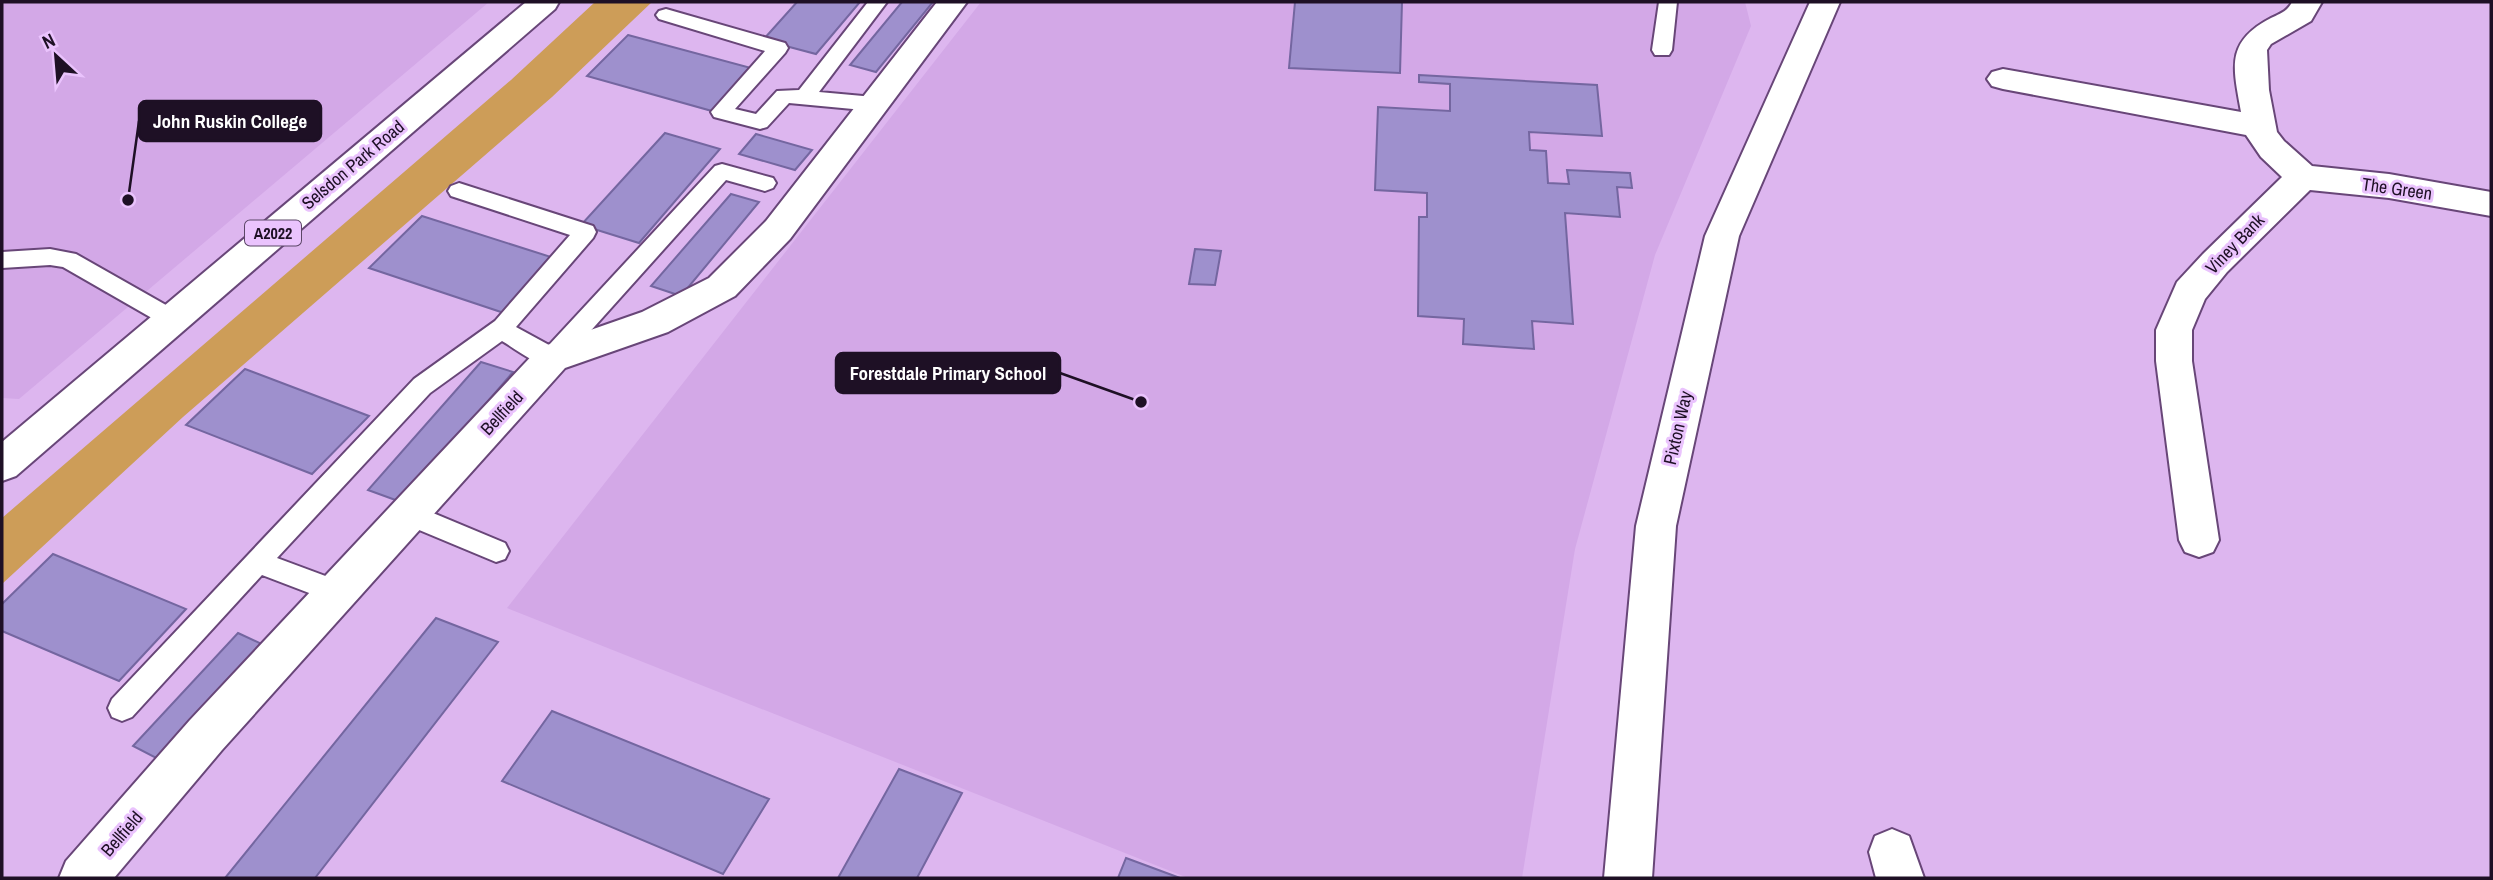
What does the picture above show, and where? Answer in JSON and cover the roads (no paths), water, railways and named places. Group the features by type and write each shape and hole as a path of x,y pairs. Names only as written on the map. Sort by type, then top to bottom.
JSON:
{"street":[{"name":"Selsdon Park Road","path":"2,465 544,2"},
{"name":"Bellfield","path":"83,878 206,735 552,358 655,322 722,288 778,230 952,2"},
{"name":"Pixton Way","path":"1628,878 1656,526 1722,236 1825,2"},
{"path":"2303,177 2264,139 2249,62 2252,45 2266,33 2301,16 2307,8 2307,2"},
{"path":"2003,79 2260,127"},
{"name":"The Green","path":"2303,177 2389,186 2491,204"},
{"name":"Viney Bank","path":"2199,540 2174,361 2174,330 2190,292 2215,262 2303,177"}],"lane":[{"path":"806,97 878,2"},
{"path":"1662,50 1668,2"},
{"path":"666,15 778,48 721,112 760,122 784,96 874,104"},
{"path":"500,329 552,358 722,171 765,183"},
{"path":"122,708 422,386 453,366 500,329 585,232 459,191"},
{"path":"2,260 50,257 68,260 120,287 172,319"},
{"path":"409,514 496,551"},
{"path":"257,562 338,592"}],"place":[{"name":"John Ruskin College","path":"128,200"},
{"name":"Forestdale Primary School","path":"1141,402"}]}
